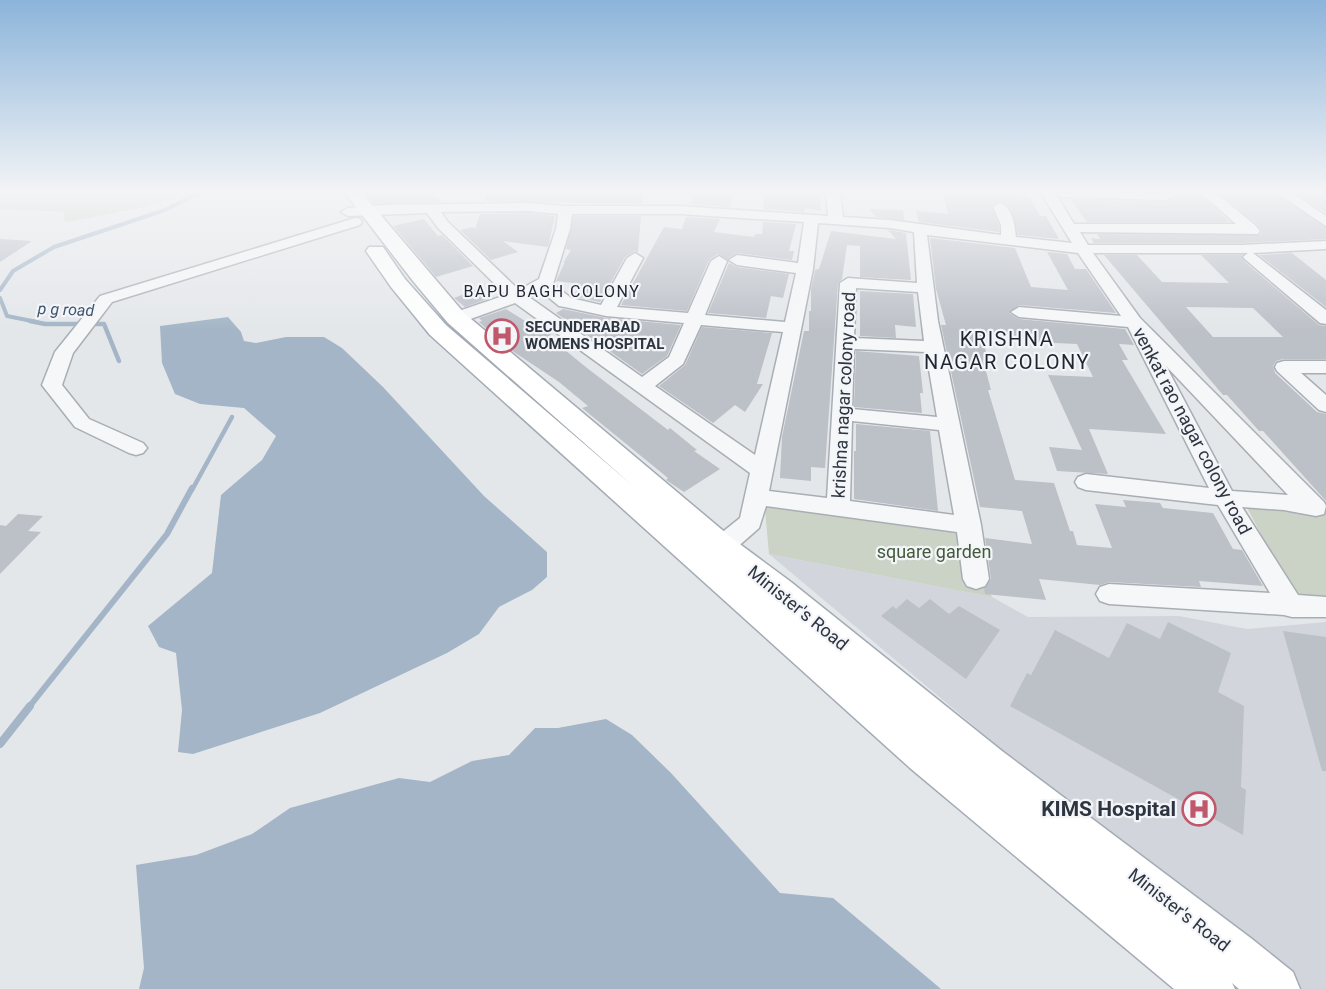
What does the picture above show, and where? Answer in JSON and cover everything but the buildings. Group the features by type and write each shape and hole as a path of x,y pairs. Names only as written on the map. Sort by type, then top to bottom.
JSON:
{"main road":[{"name":"Minister's Road","path":"372,239 398,283 438,330 711,555 762,576 948,732 1226,946 1276,989"},
{"name":"Minister's Road","path":"383,239 456,318 924,755 1211,989"}],"street":[{"path":"136,448 82,423 52,385 64,352 106,299 268,239"},
{"path":"458,239 517,297 762,471"},
{"path":"456,318 544,285 560,239"},
{"path":"711,555 751,522 805,269 809,239"},
{"path":"920,239 924,288 969,525 976,579"},
{"path":"965,239 1085,253 1251,257 1326,253"},
{"path":"997,239 1085,253 1326,245"},
{"name":"venkat rao nagar colony road","path":"1077,239 1134,322 1225,498 1292,607"},
{"path":"1262,239 1272,248"},
{"path":"1251,257 1326,319"},
{"path":"606,311 635,258"},
{"path":"737,260 805,269"},
{"path":"641,387 677,360 719,261"},
{"name":"krishna nagar colony road","path":"838,509 848,283 924,288"},
{"path":"544,285 566,302 606,311 792,328"},
{"path":"540,314 566,302"},
{"path":"1019,312 1134,322 1319,508"},
{"path":"845,343 934,347"},
{"path":"1326,367 1284,367 1326,406"},
{"path":"842,414 948,424"},
{"path":"1086,482 1225,498 1284,502 1319,508"},
{"path":"756,497 969,525"},
{"path":"1109,594 1326,608"}],"shaded area":[{"name":"KIMS Hospital","path":"769,554 992,597 1028,617 1179,616 1247,629 1326,622 1326,989 1287,989"}],"green space":[{"path":"1241,496 1317,499 1326,509 1326,605 1298,605"},
{"name":"square garden","path":"764,498 963,532 992,597 769,554"}],"water":[{"path":"228,317 241,332 244,341 256,343 286,337 324,337 342,348 383,387 484,496 547,552 547,577 532,590 499,607 479,634 447,653 320,713 193,754 178,752 182,710 176,653 159,647 148,626 212,573 221,495 262,460 276,436 244,408 200,404 175,394 162,363 160,326"},
{"path":"606,719 632,735 671,773 780,893 833,898 941,989 139,989 144,968 136,865 196,855 252,834 290,808 399,778 430,782 472,761 509,755 535,728 558,728"}],"waterway":[{"name":"p g road","path":"0,290 13,271 54,247 78,239"},
{"name":"p g road","path":"0,298 7,316 37,322"},
{"name":"p g road","path":"30,321 45,324 104,324 119,361"},
{"path":"192,490 232,417"},
{"path":"29,707 167,534 192,488"},
{"path":"0,744 30,706"}],"place":[{"name":"SECUNDERABAD WOMENS HOSPITAL","path":"502,336"},
{"name":"KIMS Hospital","path":"1199,809"}],"district":[{"name":"BAPU BAGH COLONY","path":"552,291"},
{"name":"KRISHNA NAGAR COLONY","path":"1007,350"}]}
